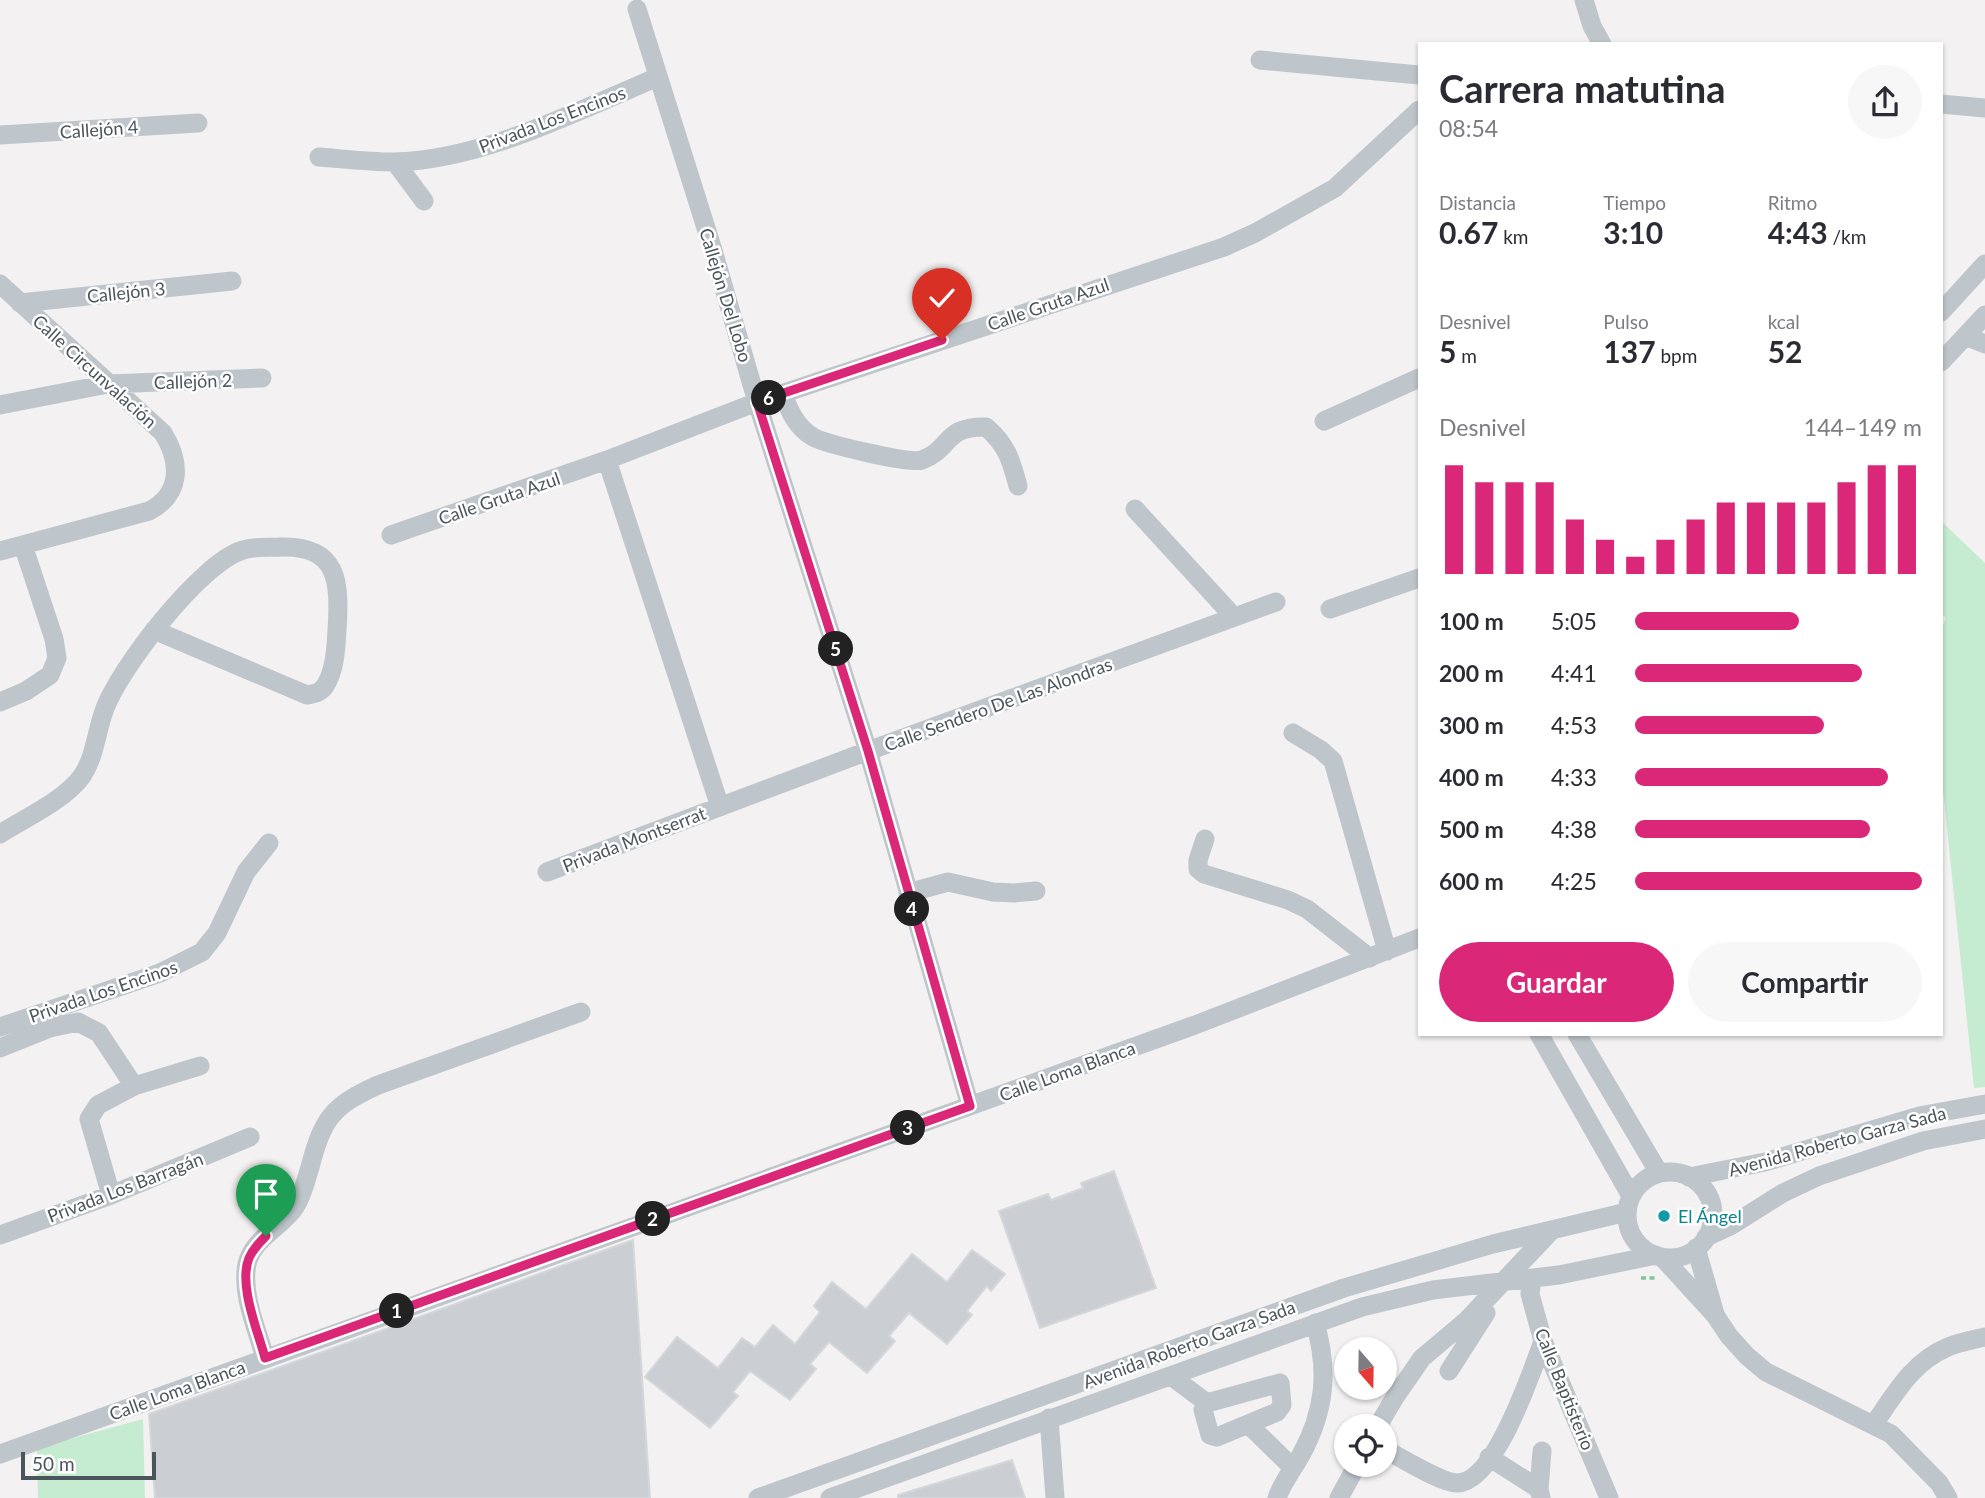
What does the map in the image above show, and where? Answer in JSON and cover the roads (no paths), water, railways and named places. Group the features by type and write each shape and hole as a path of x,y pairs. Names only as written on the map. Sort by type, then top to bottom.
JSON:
{"street":[{"path":"1584,0 1592,26 1601,42"},
{"name":"Callejón Del Lobo","path":"637,9 712,247 757,402 868,751 970,1106"},
{"path":"1260,60 1418,75"},
{"name":"Privada Los Encinos","path":"319,157 395,162 444,155 511,138 658,77"},
{"path":"1943,104 1985,108"},
{"name":"Calle Gruta Azul","path":"391,535 607,460 757,402 1224,247 1255,233 1335,188 1418,111"},
{"name":"Callejón 4","path":"0,135 198,122"},
{"path":"395,162 424,201"},
{"path":"1943,310 1985,264"},
{"name":"Callejón 3","path":"20,303 232,281"},
{"name":"Calle Circunvalación","path":"0,284 108,384 155,423 168,440 175,466 172,492 165,501 149,511 0,551"},
{"path":"1943,360 1985,315"},
{"path":"1965,336 1985,344"},
{"name":"Callejón 2","path":"0,405 108,384 262,378"},
{"path":"1324,421 1418,378"},
{"path":"783,394 799,426 814,438 897,460 921,460 957,431 968,426 986,427 1000,439 1009,456 1018,486"},
{"path":"607,460 720,807"},
{"path":"1135,509 1234,617"},
{"path":"0,702 26,691 50,676 57,658 54,639 23,545"},
{"path":"0,834 71,789 83,775 92,757 104,711 114,690 154,630 210,570 226,558 244,549 286,547 314,550 327,560 337,582 336,656 325,686 317,694 307,695 154,630"},
{"path":"1331,609 1418,579"},
{"name":"Calle Sendero De Las Alondras","path":"720,807 1276,603"},
{"path":"1293,733 1321,750 1332,761 1378,955"},
{"name":"Privada Montserrat","path":"547,872 720,807"},
{"path":"1205,839 1198,860 1198,869 1204,874 1288,900 1307,909 1378,955"},
{"name":"Privada Los Encinos","path":"0,1027 160,973 202,952 217,933 246,872 269,843"},
{"path":"908,893 948,882 993,892 1036,891"},
{"name":"Calle Loma Blanca","path":"0,1454 1195,1025 1418,937"},
{"path":"265,1358 247,1294 247,1265 256,1247 295,1207 305,1187 323,1126 335,1110 354,1096 378,1085 581,1012"},
{"path":"0,1048 50,1028 78,1021 100,1033 134,1086"},
{"path":"1540,1036 1629,1204 1631,1233 1646,1250 1659,1256 1715,1315 1738,1346 1766,1372 1891,1434 1939,1483 1948,1498"},
{"path":"1578,1036 1659,1173"},
{"path":"111,1195 89,1119 98,1105 134,1086 200,1066"},
{"name":"Avenida Roberto Garza Sada","path":"1689,1177 1765,1162 1919,1116 1985,1104"},
{"name":"Avenida Roberto Garza Sada","path":"1701,1243 1783,1193 1819,1175 1923,1141 1985,1129"},
{"name":"Privada Los Barragán","path":"0,1235 111,1195 250,1137"},
{"path":"1629,1204 1648,1178 1659,1173 1679,1173 1701,1185 1709,1196 1712,1217 1701,1243 1715,1315"},
{"name":"Avenida Roberto Garza Sada","path":"758,1498 1344,1288 1458,1253 1552,1229 1629,1204"},
{"path":"1449,1371 1486,1314 1517,1280 1552,1229"},
{"path":"1659,1256 1680,1256 1701,1243"},
{"name":"Avenida Roberto Garza Sada","path":"830,1498 1315,1323 1396,1297 1659,1256"},
{"path":"1315,1323 1329,1307 1378,1291 1405,1271"},
{"path":"1385,1414 1422,1358 1517,1280"},
{"name":"Calle Baptisterio","path":"1517,1280 1530,1294 1543,1341 1609,1498"},
{"path":"1211,1336 1231,1340 1292,1321 1315,1323"},
{"path":"1277,1498 1311,1433 1321,1396 1324,1366 1315,1323"},
{"path":"1874,1424 1907,1376 1924,1361 1949,1347 1985,1336"},
{"path":"1397,1456 1447,1481 1464,1482 1475,1476 1518,1408 1543,1341"},
{"path":"1171,1376 1207,1403"},
{"path":"1280,1383 1282,1405 1277,1412 1248,1424 1217,1437 1212,1436 1203,1410 1207,1403 1280,1383"},
{"path":"1049,1418 1055,1498"},
{"path":"1248,1424 1293,1468"},
{"path":"1540,1493 1542,1451"},
{"path":"1489,1457 1540,1493"},
{"path":"1339,1498 1350,1477"}],"place":[{"name":"El Ángel","path":"1664,1216"}]}
